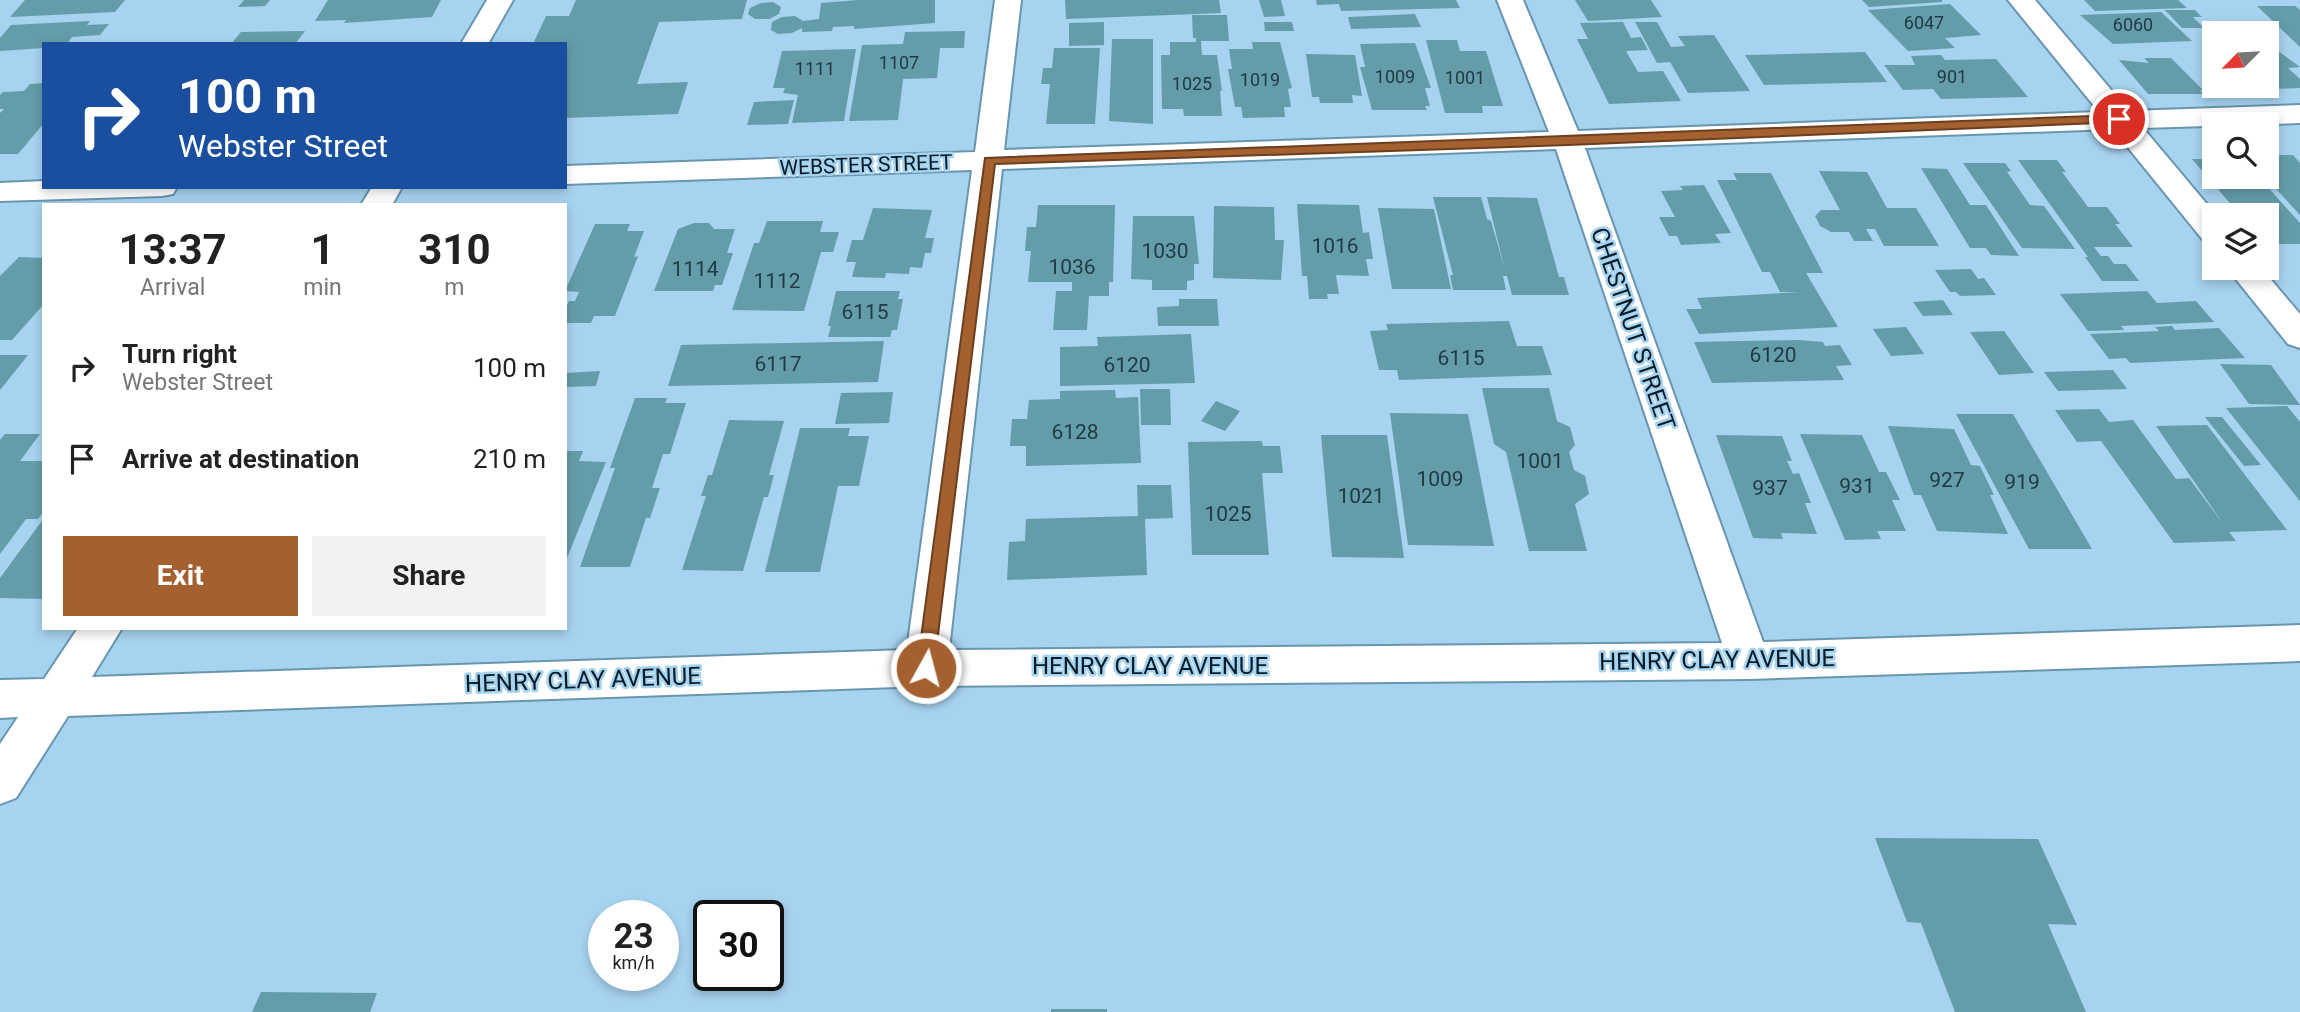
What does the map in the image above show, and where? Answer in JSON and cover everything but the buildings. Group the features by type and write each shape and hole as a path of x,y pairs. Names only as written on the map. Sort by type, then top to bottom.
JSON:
{"street":[{"path":"475,42 500,0"},
{"path":"926,668 1008,0"},
{"name":"CHESTNUT STREET","path":"1510,0 1568,142 1749,661"},
{"path":"2021,0 2202,219"},
{"name":"WEBSTER STREET","path":"567,175 1568,142 2300,114"},
{"path":"0,192 97,189"},
{"path":"2253,280 2300,336"},
{"path":"0,783 100,630"},
{"name":"HENRY CLAY AVENUE","path":"0,699 926,668 1749,661 2300,643"}],"route":[{"path":"926,668 989,160 1568,142 2119,119"}]}
